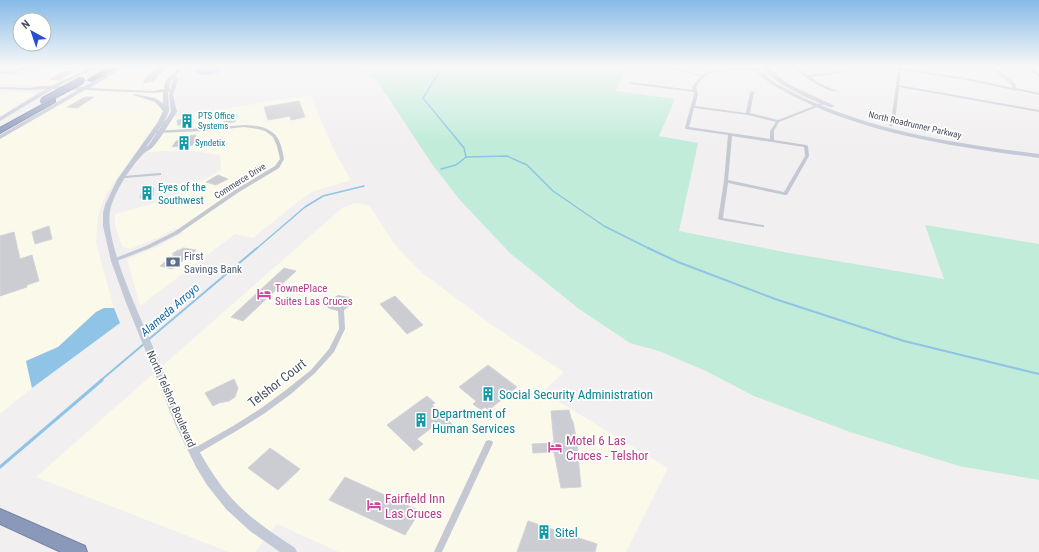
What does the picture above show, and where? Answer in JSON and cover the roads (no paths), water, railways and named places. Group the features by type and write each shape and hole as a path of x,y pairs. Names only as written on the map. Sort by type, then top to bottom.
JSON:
{"highway":[{"path":"0,125 60,92"},
{"path":"0,131 71,92"},
{"path":"0,516 78,552"}],"main road":[{"path":"0,119 45,92"},
{"path":"0,137 80,92"},
{"path":"91,92 121,94 128,93 153,99 163,105 166,111"},
{"path":"99,92 128,93 153,92"},
{"path":"166,111 169,92"},
{"name":"North Telshor Boulevard","path":"142,151 150,147 174,112 169,92"},
{"name":"North Roadrunner Parkway","path":"790,92 818,106 879,127 914,136 985,149 1022,152 1039,151"},
{"name":"North Roadrunner Parkway","path":"803,92 825,103 890,125 1039,156"},
{"path":"30,100 50,96 63,96 65,98 64,100"},
{"name":"North Telshor Boulevard","path":"166,111 111,198 106,213 105,227 115,260 142,334 194,452 205,472 223,497 238,513 291,552"}],"street":[{"path":"695,92 696,94 687,128 806,146 807,156 784,194 726,181"},
{"path":"748,114 752,92"},
{"path":"890,125 893,122 896,92"},
{"path":"930,92 1039,111"},
{"path":"1026,92 1039,94"},
{"path":"693,107 748,114 778,121 825,103"},
{"path":"772,140 772,130 778,121"},
{"name":"Commerce Drive","path":"115,260 148,247 176,233 237,191 277,167 282,159 278,142 273,134 257,128 236,126 215,129 154,132"},
{"path":"730,134 726,181 720,219 762,226"},
{"path":"125,177 159,174"},
{"name":"Telshor Court","path":"194,452 261,413 307,377 322,362 337,343 343,329 343,315 341,309"},
{"path":"438,552 489,443"}],"water":[{"path":"104,308 114,308 120,323 32,388 26,361 58,347 96,312"}],"waterway":[{"name":"Alameda Arroyo","path":"427,92 423,98 464,148 466,157"},
{"path":"466,157 507,156 527,165 553,191 604,226 648,248"},
{"name":"Alameda Arroyo","path":"441,169 456,165 466,157"},
{"name":"Alameda Arroyo","path":"256,249 305,207 323,196 364,186"},
{"name":"Alameda Arroyo","path":"148,340 257,248"},
{"path":"648,248 678,262 775,299 904,341 1039,374"},
{"name":"Alameda Arroyo","path":"100,381 145,343"},
{"name":"Alameda Arroyo","path":"0,467 102,380"}],"place":[{"name":"PTS Office Systems","path":"187,121"},
{"name":"Syndetix","path":"184,143"},
{"name":"Eyes of the Southwest","path":"147,193"},
{"name":"First Savings Bank","path":"173,262"},
{"name":"TownePlace Suites Las Cruces","path":"264,294"},
{"name":"Social Security Administration","path":"488,394"},
{"name":"Department of Human Services","path":"421,420"},
{"name":"Motel 6 Las Cruces - Telshor","path":"555,447"},
{"name":"Fairfield Inn Las Cruces","path":"374,505"},
{"name":"Sitel","path":"544,532"}]}
